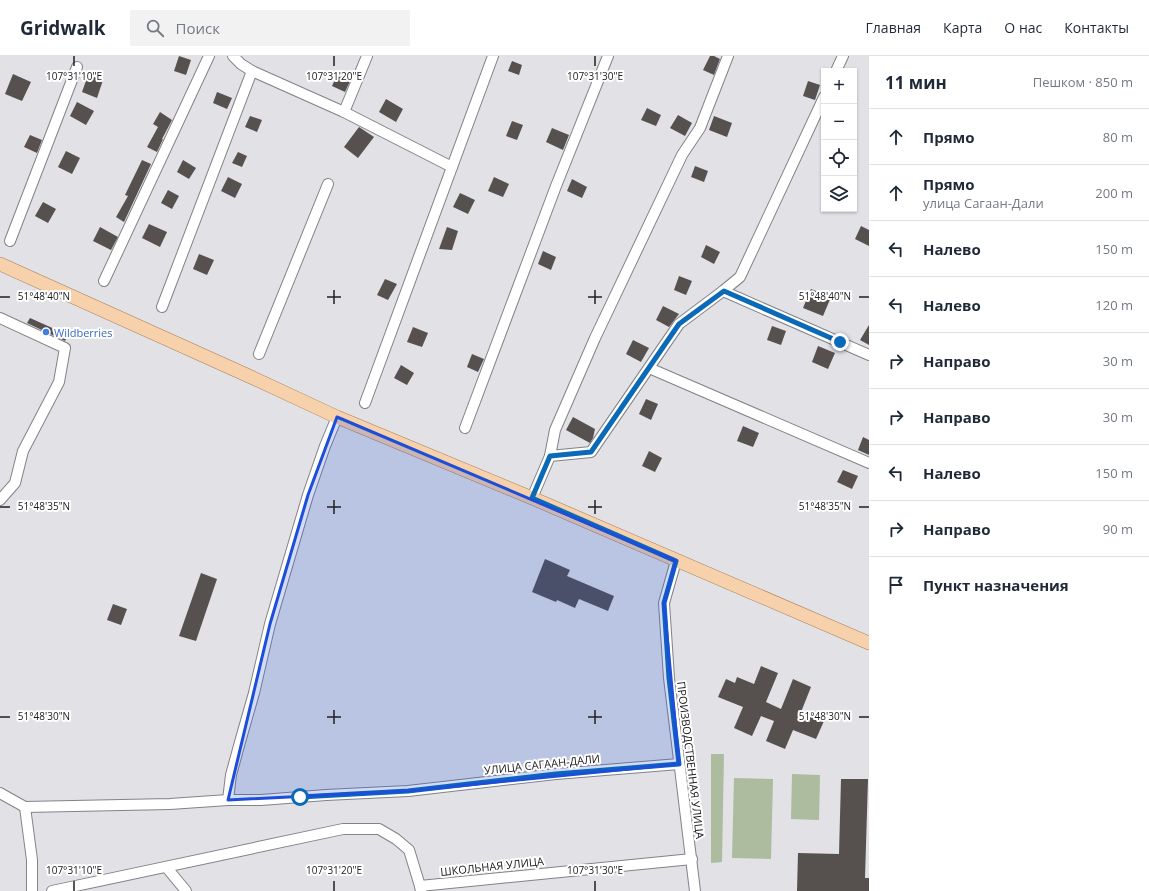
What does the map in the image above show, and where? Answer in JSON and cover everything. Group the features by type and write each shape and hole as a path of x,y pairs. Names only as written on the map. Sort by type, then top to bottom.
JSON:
{"main road":[{"path":"2,268 258,380 338,417 532,498 869,643"}],"street":[{"path":"104,281 209,56"},
{"path":"233,56 252,72 344,112 452,167"},
{"path":"344,112 367,56"},
{"path":"365,403 493,56"},
{"path":"464,428 556,186 608,56"},
{"path":"532,498 550,456 555,430 595,338 682,155 700,128 728,56"},
{"path":"837,68 843,56"},
{"path":"10,241 77,67"},
{"path":"162,307 252,72"},
{"path":"550,456 591,452 679,324 724,291 740,277 821,103"},
{"path":"258,354 328,184"},
{"path":"724,291 869,355"},
{"path":"0,318 65,348 60,382 23,451 15,483 0,500"},
{"path":"649,368 869,463"},
{"path":"228,800 231,775 254,693 270,624 308,495 325,446 338,417"},
{"name":"ПРОИЗВОДСТВЕННАЯ УЛИЦА","path":"676,561 664,603 669,678 695,891"},
{"name":"УЛИЦА САГААН-ДАЛИ","path":"25,807 170,804 408,791 556,774 679,764"},
{"path":"0,793 25,807 32,860 32,891"},
{"path":"52,891 167,868 343,829 379,829 396,839 409,850 420,888"},
{"name":"ШКОЛЬНАЯ УЛИЦА","path":"420,888 692,859"},
{"path":"167,868 186,891"}],"highlighted area":[{"path":"337,417 676,561 664,603 679,764 408,791 228,800 270,624 308,495"}],"green space":[{"path":"711,754 724,754 722,862 711,863"},
{"path":"792,774 820,775 819,820 791,819"},
{"path":"734,778 773,779 771,859 732,858"}],"building":[{"path":"179,56 191,60 186,75 174,71"},
{"path":"710,56 720,59 714,75 703,70"},
{"path":"512,61 522,65 519,75 508,71"},
{"path":"338,73 351,79 345,92 332,86"},
{"path":"13,74 31,82 22,101 5,94"},
{"path":"88,75 103,80 97,98 82,92"},
{"path":"808,81 820,85 815,100 803,96"},
{"path":"217,92 232,98 227,109 213,103"},
{"path":"386,99 403,109 396,122 379,112"},
{"path":"77,102 94,111 86,125 70,116"},
{"path":"647,108 661,115 656,126 641,120"},
{"path":"160,112 172,120 157,152 147,147 158,127 153,124"},
{"path":"678,115 692,123 685,136 670,128"},
{"path":"250,116 262,120 257,132 245,127"},
{"path":"714,116 732,123 727,137 709,130"},
{"path":"512,121 523,125 517,140 506,136"},
{"path":"359,127 374,137 358,158 344,147"},
{"path":"552,128 569,135 563,150 546,142"},
{"path":"30,135 42,140 37,153 24,147"},
{"path":"66,151 80,158 72,174 58,167"},
{"path":"238,152 247,156 242,167 232,163"},
{"path":"142,160 151,164 124,222 116,217 128,196 125,195"},
{"path":"183,160 196,168 189,179 177,172"},
{"path":"695,166 708,171 704,182 691,177"},
{"path":"228,177 242,184 235,198 221,191"},
{"path":"494,177 509,184 503,197 488,191"},
{"path":"572,179 587,187 582,198 567,191"},
{"path":"168,190 179,196 172,209 161,203"},
{"path":"460,193 475,200 468,214 453,207"},
{"path":"43,202 56,209 48,223 35,216"},
{"path":"149,224 167,232 160,247 142,238"},
{"path":"861,226 869,230 869,246 855,239"},
{"path":"100,227 118,237 111,250 93,241"},
{"path":"447,227 458,231 452,250 439,249"},
{"path":"706,245 720,252 714,264 701,257"},
{"path":"543,251 556,257 551,270 538,264"},
{"path":"199,254 214,260 207,275 193,269"},
{"path":"679,276 692,281 686,295 674,290"},
{"path":"385,279 397,284 388,300 377,295"},
{"path":"811,289 831,297 823,316 803,308"},
{"path":"663,306 679,314 669,327 656,320"},
{"path":"30,318 68,335 65,341 27,323"},
{"path":"869,325 869,345 860,340"},
{"path":"772,326 786,331 781,345 767,340"},
{"path":"413,327 428,333 422,347 407,342"},
{"path":"633,340 649,348 641,362 626,354"},
{"path":"818,346 835,353 828,369 812,362"},
{"path":"472,354 484,359 478,372 467,367"},
{"path":"401,365 414,373 407,385 394,378"},
{"path":"646,399 658,404 651,420 639,414"},
{"path":"573,417 595,429 590,443 566,430"},
{"path":"743,426 759,433 753,447 737,441"},
{"path":"863,437 869,440 869,455 858,450"},
{"path":"649,451 662,458 655,472 642,466"},
{"path":"843,470 858,476 852,489 837,482"},
{"path":"545,559 570,570 567,576 614,596 608,611 579,599 575,608 557,600 556,602 532,592"},
{"path":"201,573 217,579 196,641 179,636"},
{"path":"113,604 127,609 121,625 107,620"},
{"path":"761,666 778,673 766,702 781,709 793,679 811,687 801,712 824,721 816,739 793,730 785,749 766,741 774,721 761,716 752,736 734,728 743,707 718,697 726,679 735,683 737,677 754,684"},
{"path":"841,779 868,779 865,878 869,878 869,891 797,891 798,853 839,854"}],"place":[{"name":"Wildberries","path":"46,332"}],"route":[{"path":"300,797 408,791 556,774 679,764 669,678 664,603 676,561 532,498 550,456 591,452 679,324 724,291 840,342"}]}
